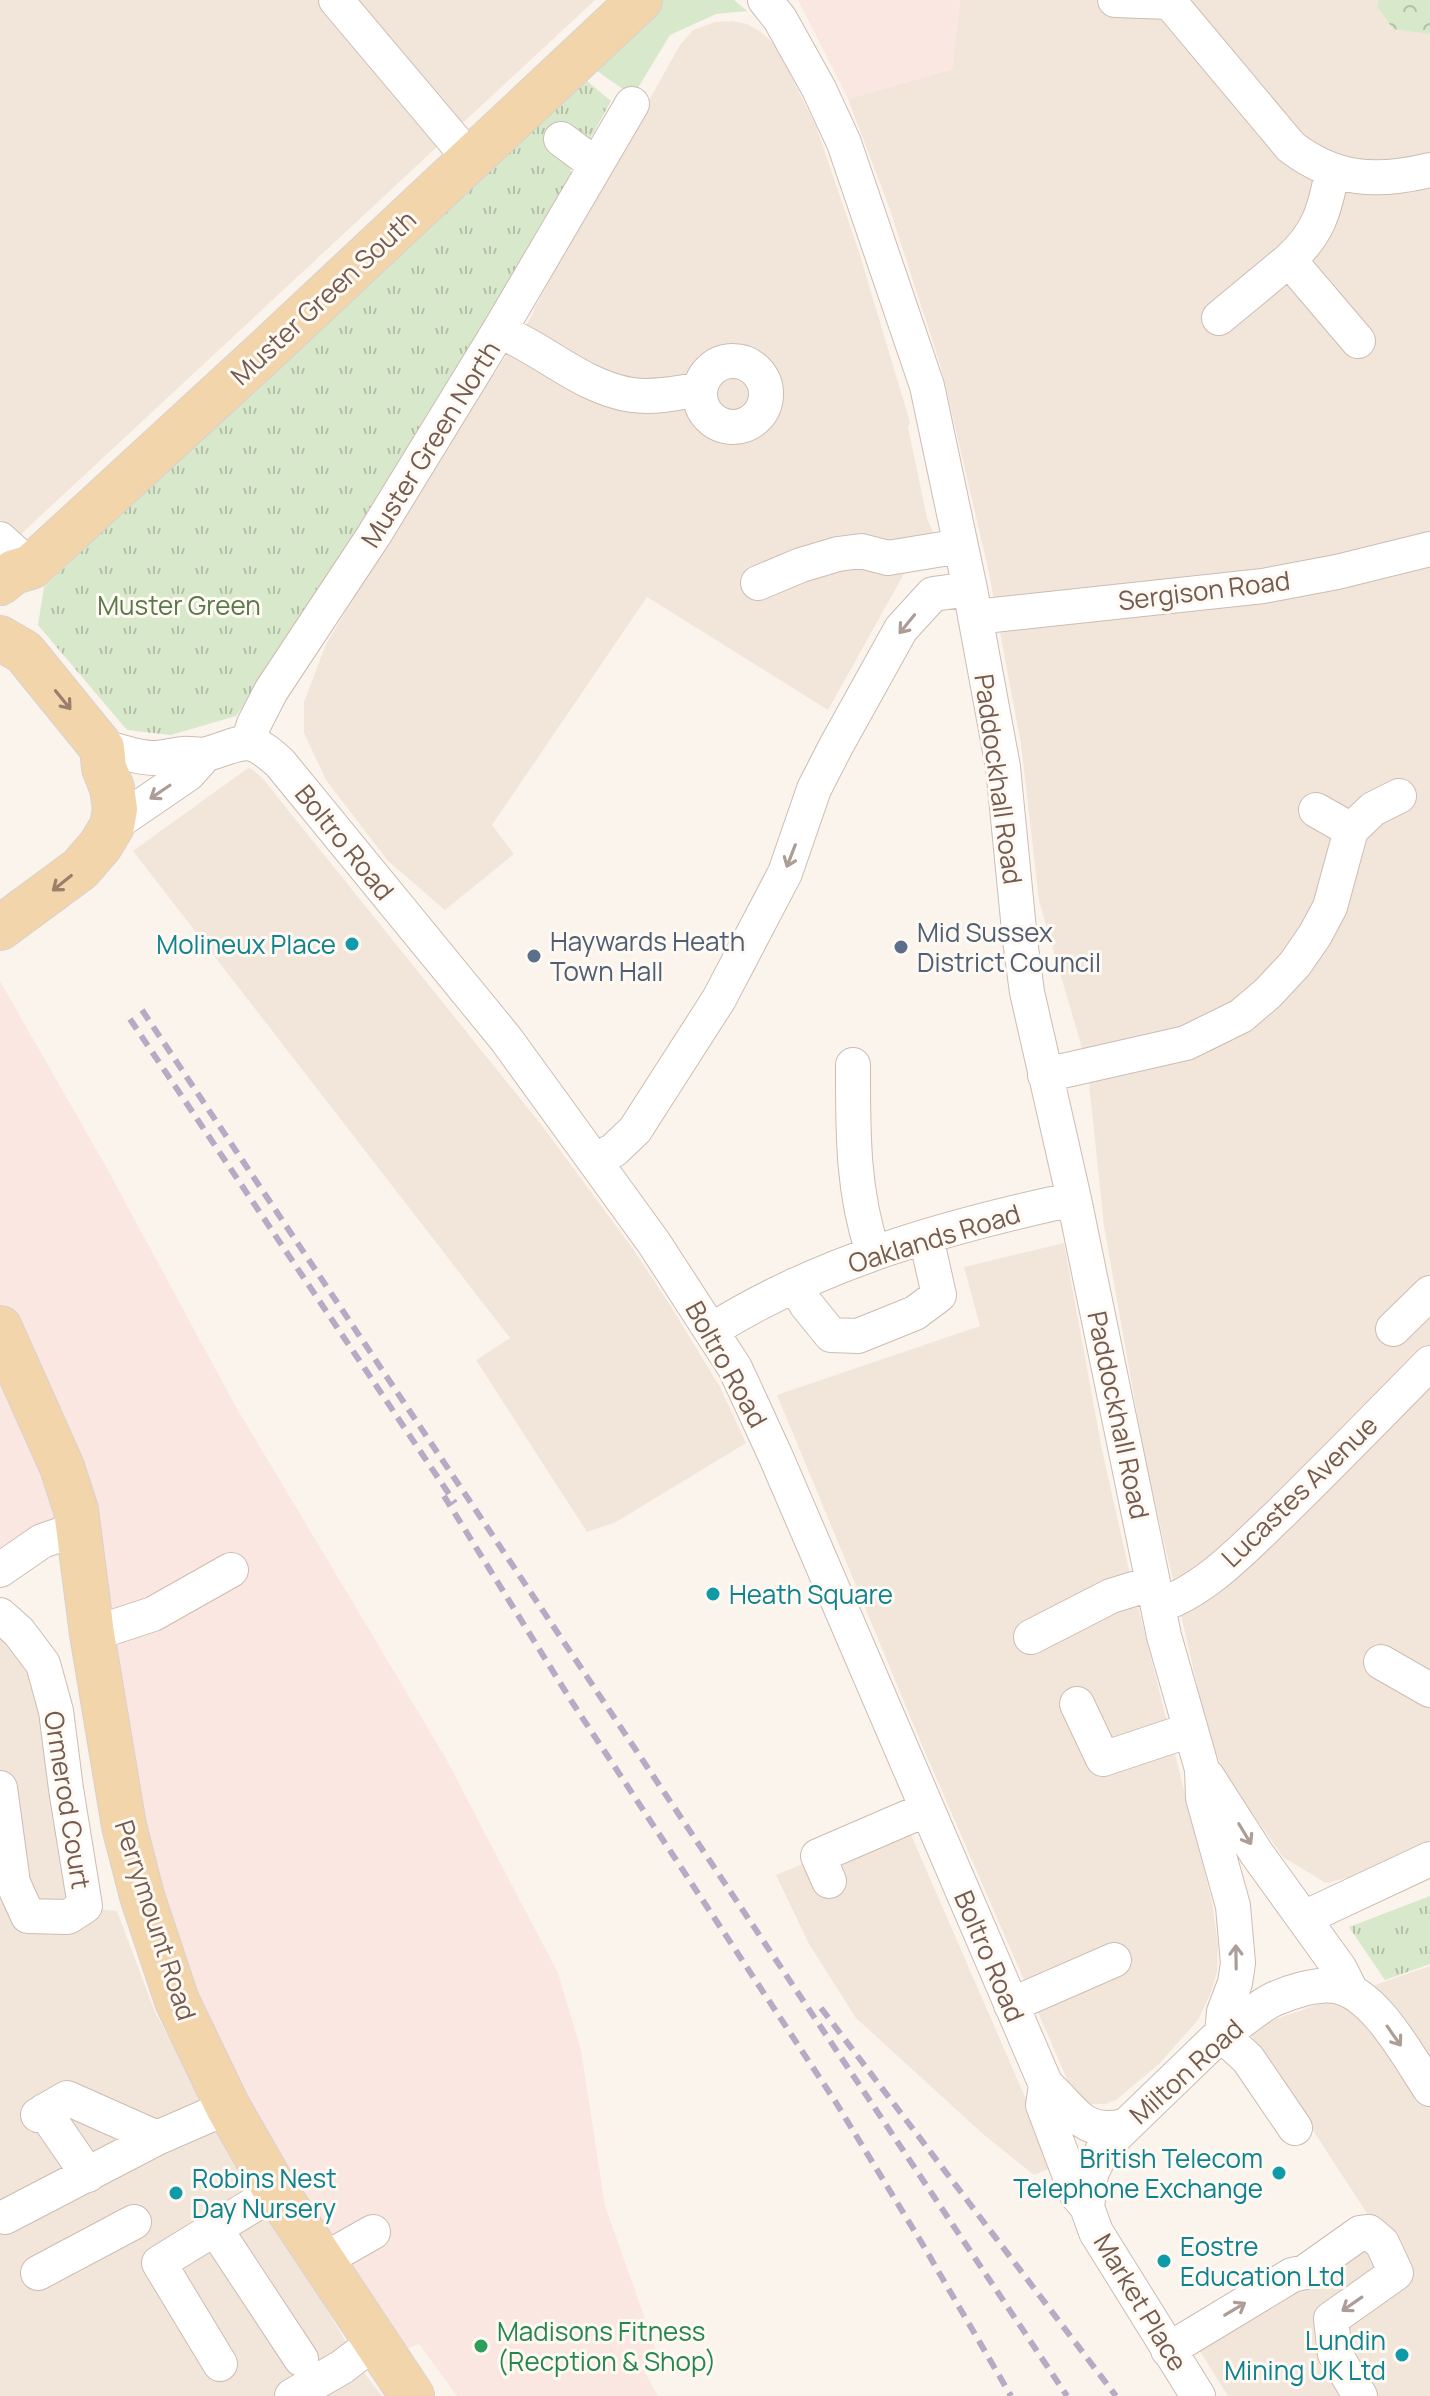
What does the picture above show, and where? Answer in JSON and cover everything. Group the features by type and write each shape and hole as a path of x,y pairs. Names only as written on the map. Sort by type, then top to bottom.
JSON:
{"main road":[{"name":"Muster Green South","path":"10,563 470,159 640,0"},
{"path":"0,928 80,869 112,826 115,809 102,748 12,645 20,626 10,563"},
{"name":"Perrymount Road","path":"0,1328 62,1467 76,1510 92,1634 124,1826 142,1896 177,2001 228,2107 276,2191 412,2396"}],"street":[{"path":"336,0 470,159"},
{"name":"Paddockhall Road","path":"765,0 780,19 819,89 844,143 927,386 973,603 1003,767 1020,940 1045,1075 1074,1199 1164,1636 1202,1769 1203,1798 1233,1906 1238,1963 1221,2033"},
{"path":"1115,0 1169,1 1291,147 1309,161 1332,172 1353,177 1374,178 1430,170"},
{"name":"Muster Green North","path":"248,743 271,691 374,535 499,331 632,104"},
{"path":"561,139 596,165"},
{"path":"1219,318 1289,260 1317,229 1332,172"},
{"path":"1289,260 1358,341"},
{"path":"499,331 594,384 632,395 665,395 700,389"},
{"path":"758,583 838,554 861,551 888,558 961,546"},
{"name":"Sergison Road","path":"595,1161 614,1150 635,1130 709,1016 785,873 814,789 901,629 933,594 973,603 1263,586 1430,549"},
{"path":"102,748 117,750 135,758 205,755 237,743 248,743"},
{"name":"Boltro Road","path":"248,743 262,747 280,763 506,1039 654,1243 712,1330 735,1368 776,1457 1046,2085 1079,2120 1111,2129 1124,2126"},
{"path":"112,826 188,774 205,755"},
{"path":"1045,1075 1186,1043 1241,1016 1286,974 1315,935 1330,907 1351,830 1373,809 1399,796"},
{"path":"1316,810 1351,830"},
{"path":"853,1065 853,1161 861,1213 873,1252"},
{"name":"Oaklands Road","path":"712,1330 795,1285 873,1252 1074,1199"},
{"path":"795,1285 831,1335 858,1336 915,1313 939,1295 926,1237"},
{"path":"1393,1329 1430,1293"},
{"name":"Lucastes Avenue","path":"1031,1637 1111,1596 1155,1594 1184,1597 1256,1536 1430,1363"},
{"path":"0,1570 42,1541 77,1529"},
{"path":"92,1634 153,1614 231,1570"},
{"name":"Ormerod Court","path":"0,1615 19,1632 43,1664 56,1711 85,1906 68,1917 28,1916 13,1883 0,1788"},
{"path":"1381,1662 1430,1690"},
{"path":"1077,1704 1103,1759 1190,1730"},
{"name":"Paddockhall Road","path":"1202,1769 1340,1969 1351,1991"},
{"path":"829,1881 818,1856 927,1809"},
{"path":"1233,1906 1256,1890 1274,1889 1295,1906 1430,1859"},
{"path":"1011,2005 1114,1960"},
{"name":"Milton Road","path":"1087,2207 1095,2161 1124,2126 1221,2033 1277,1998 1334,1985 1351,1991"},
{"path":"1351,1991 1381,2017 1430,2089"},
{"path":"1221,2033 1248,2059 1295,2128"},
{"name":"Boltro Road","path":"1046,2085 1043,2105 1077,2195 1087,2207"},
{"path":"88,2175 41,2113 67,2098 157,2138"},
{"path":"5,2217 157,2138 228,2107"},
{"path":"159,2263 276,2191"},
{"name":"Market Place","path":"1087,2207 1096,2232 1198,2396"},
{"path":"38,2273 132,2219 220,2364"},
{"path":"214,2227 301,2359"},
{"path":"322,2261 373,2232"},
{"path":"1168,2350 1292,2275 1305,2272 1360,2233 1369,2232 1382,2243 1396,2273 1331,2319 1335,2354 1360,2396"},
{"path":"292,2396 342,2367 376,2341"}],"shaded area":[{"path":"0,0 595,0 21,534 0,519"},
{"path":"798,0 960,0 952,69 848,99"},
{"path":"960,0 1430,0 1430,1840 1367,1873 1326,1883 1283,1857 1226,1776 1202,1706 1145,1459 1104,1226 1089,1083 1082,1048 1039,901 1021,744 988,568 941,367 889,207 848,99 952,69"},
{"path":"733,21 761,32 775,45 816,126 859,252 910,422 908,427 927,518 936,540 910,563 828,710 647,597 492,825 514,854 445,910 388,861 326,780 304,733 304,702 326,644 489,377 495,373 533,314 680,45 693,30 715,22"},
{"path":"248,768 263,779 543,1127 633,1249 720,1387 746,1443 616,1522 587,1532 476,1360 510,1338 133,851"},
{"path":"0,981 104,1163 236,1407 444,1755 558,1973 581,2050 605,2206 659,2358 643,2369 658,2396 457,2396 419,2344 386,2357 226,2109 124,1826 77,1530 0,1570"},
{"path":"1064,1243 1102,1450 1212,1902 1218,1945 1217,1972 1198,2020 1160,2063 1116,2100 1105,2104 1091,2104 1076,2096 1070,2086 922,1745 777,1395 980,1326 964,1267"},
{"path":"0,1629 40,1680 76,1907 117,1911 155,2012 222,2133 365,2374 382,2396 0,2396"},
{"path":"905,1821 1052,2159 1048,2169 1034,2175 983,2134 856,2018 809,1944 776,1875"},
{"path":"1430,1966 1430,2396 1228,2396 1195,2343 1370,2218 1247,2029"}],"green space":[{"path":"662,0 734,0 747,11 716,14 670,35 633,96 590,66"},
{"path":"1379,0 1430,0 1430,34 1393,29 1377,6"},
{"name":"Muster Green","path":"581,76 611,101 590,139 563,130 550,152 570,166 572,181 304,619 236,716 171,735 127,730 38,625 44,587"},
{"path":"1430,1896 1430,1964 1385,1980 1349,1927"}],"railway":[{"path":"142,1010 1067,2396"},
{"path":"130,1019 455,1503"},
{"path":"444,1496 572,1702 835,2101 1011,2396"},
{"path":"821,2008 1116,2396"}],"place":[{"name":"Molineux Place","path":"352,944"},
{"name":"Mid Sussex District Council","path":"901,947"},
{"name":"Haywards Heath Town Hall","path":"534,956"},
{"name":"Heath Square","path":"713,1594"},
{"name":"British Telecom Telephone Exchange","path":"1279,2173"},
{"name":"Robins Nest Day Nursery","path":"176,2193"},
{"name":"Eostre Education Ltd","path":"1164,2261"},
{"name":"Madisons Fitness (Recption & Shop)","path":"481,2346"},
{"name":"Lundin Mining UK Ltd","path":"1402,2355"}]}
